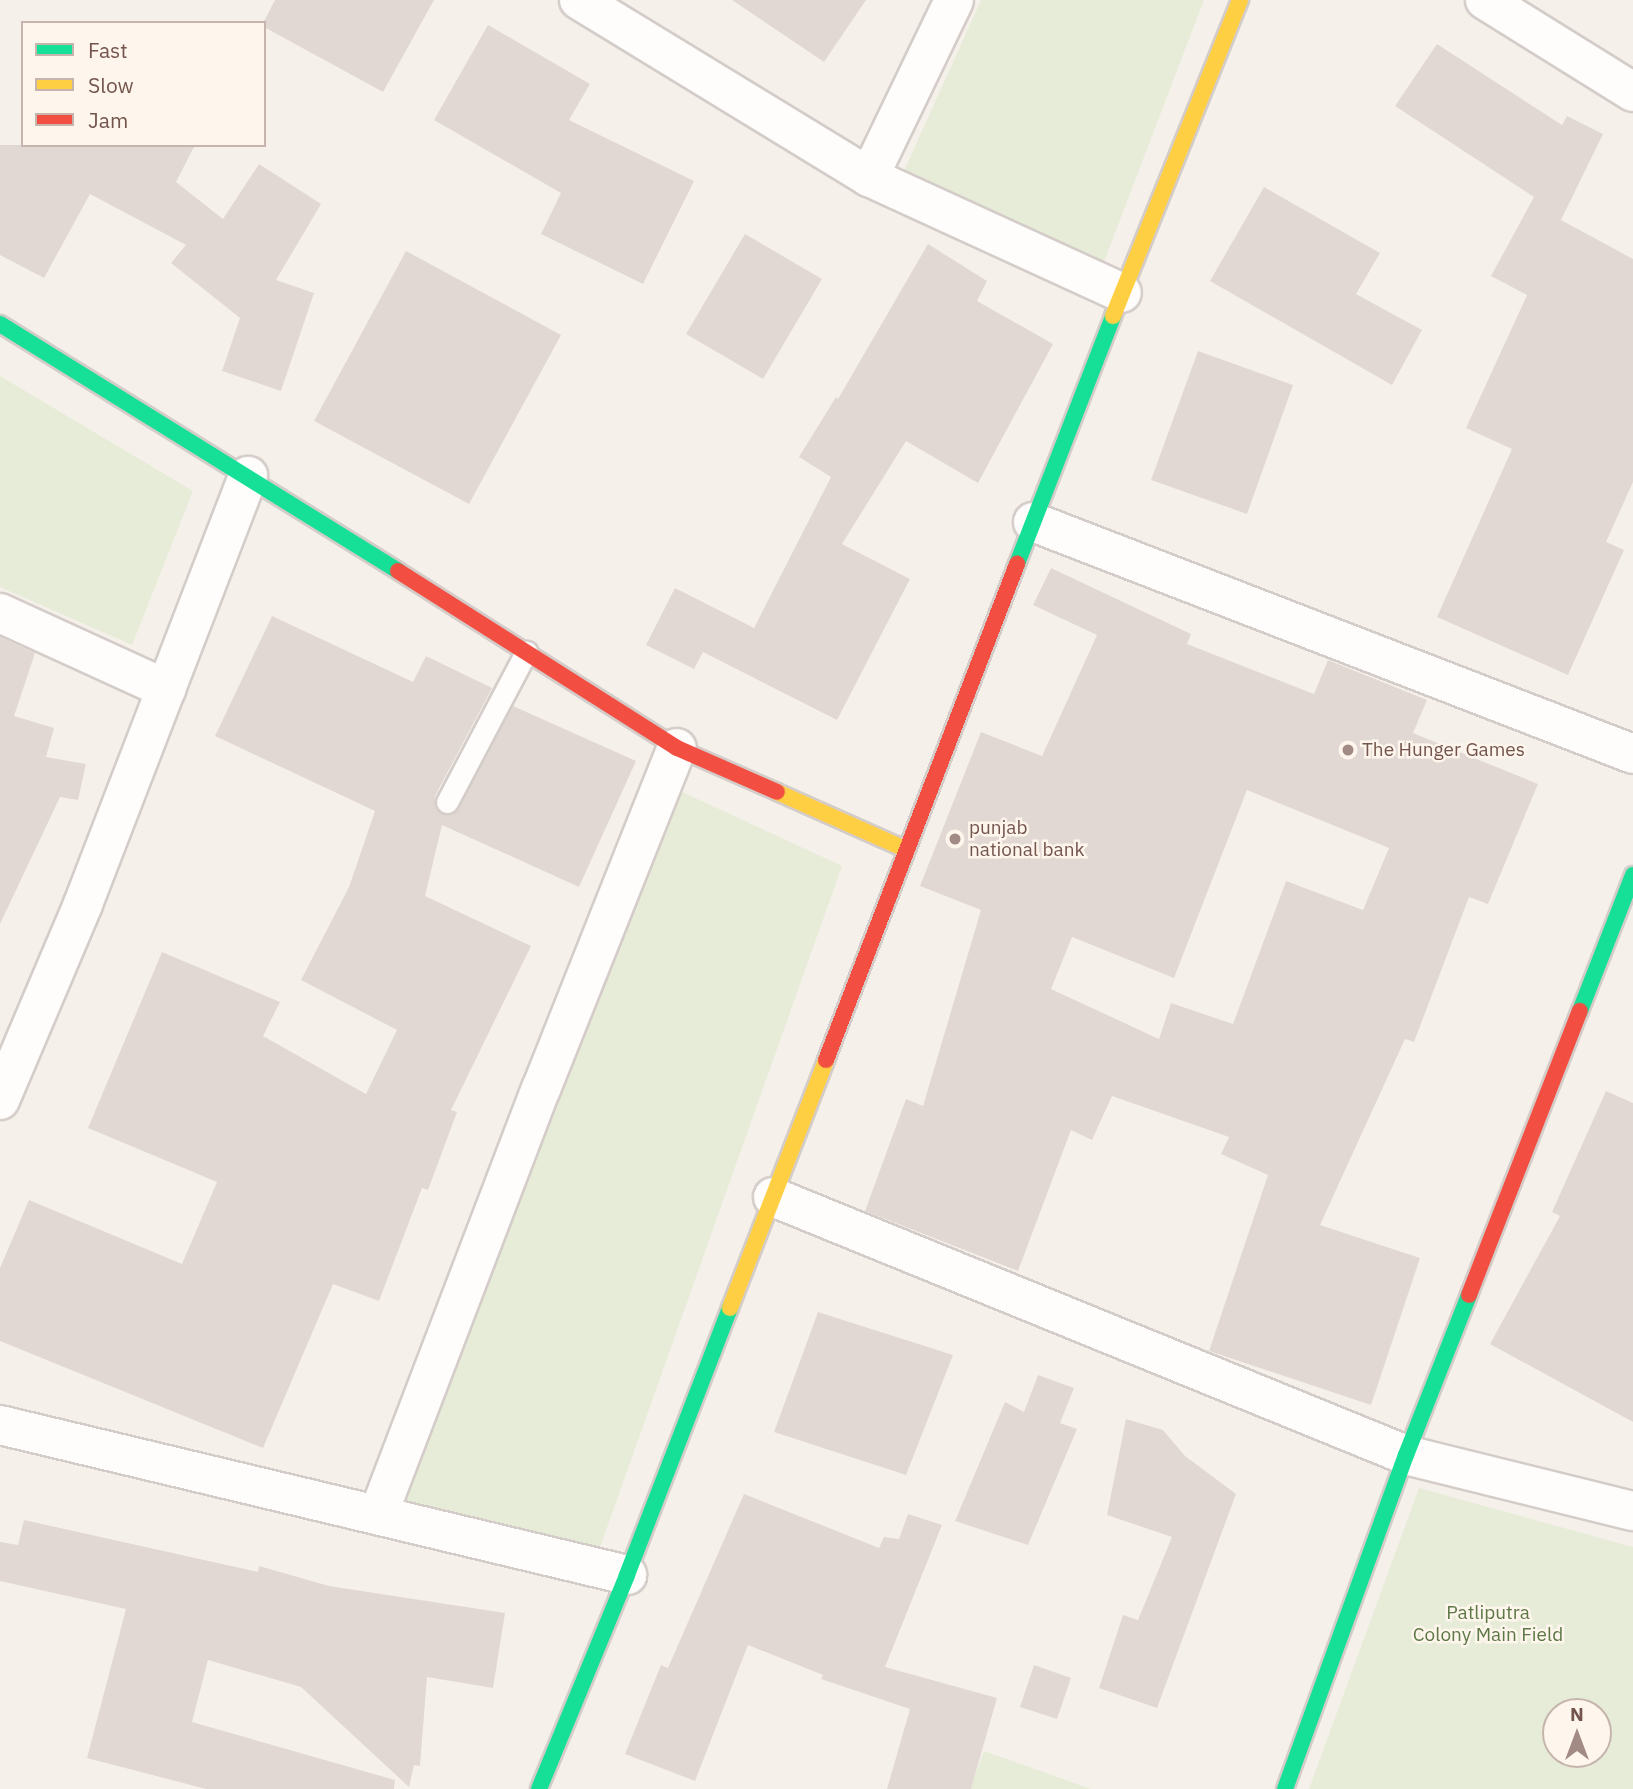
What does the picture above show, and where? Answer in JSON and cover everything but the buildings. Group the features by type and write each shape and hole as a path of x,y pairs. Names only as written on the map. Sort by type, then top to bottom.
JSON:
{"street":[{"path":"579,0 869,177 1122,293"},
{"path":"869,177 954,0"},
{"path":"540,1789 627,1575 1122,293 1240,0"},
{"path":"1485,0 1633,92"},
{"path":"0,324 248,476 677,748 907,850"},
{"path":"0,1100 83,904 248,476"},
{"path":"1034,522 1633,754"},
{"path":"0,612 166,690"},
{"path":"378,1515 541,1089 677,748"},
{"path":"1284,1789 1406,1455 1633,875"},
{"path":"773,1197 1406,1455 1633,1511"},
{"path":"0,1425 627,1575"}],"lane":[{"path":"447,802 526,652"}],"green space":[{"path":"981,0 1204,0 1102,267 903,173"},
{"path":"0,376 193,491 132,645 0,587"},
{"path":"678,790 842,866 598,1553 395,1506"},
{"name":"Patliputra Colony Main Field","path":"1419,1488 1633,1547 1633,1789 1309,1789"},
{"path":"984,1751 1091,1789 970,1789"}],"traffic: fast":[{"path":"1017,564 1113,316"},
{"path":"0,324 398,571"},
{"path":"1580,1011 1633,875"},
{"path":"1285,1789 1406,1455 1469,1295"},
{"path":"539,1789 627,1575 730,1308"}],"traffic: slow":[{"path":"1113,316 1240,0"},
{"path":"777,792 907,850"},
{"path":"730,1308 826,1060"}],"traffic: jam":[{"path":"826,1060 1017,564"},
{"path":"398,571 677,748 777,792"},
{"path":"1469,1295 1580,1011"}],"place":[{"name":"The Hunger Games","path":"1348,750"},
{"name":"punjab national bank","path":"955,839"}]}
